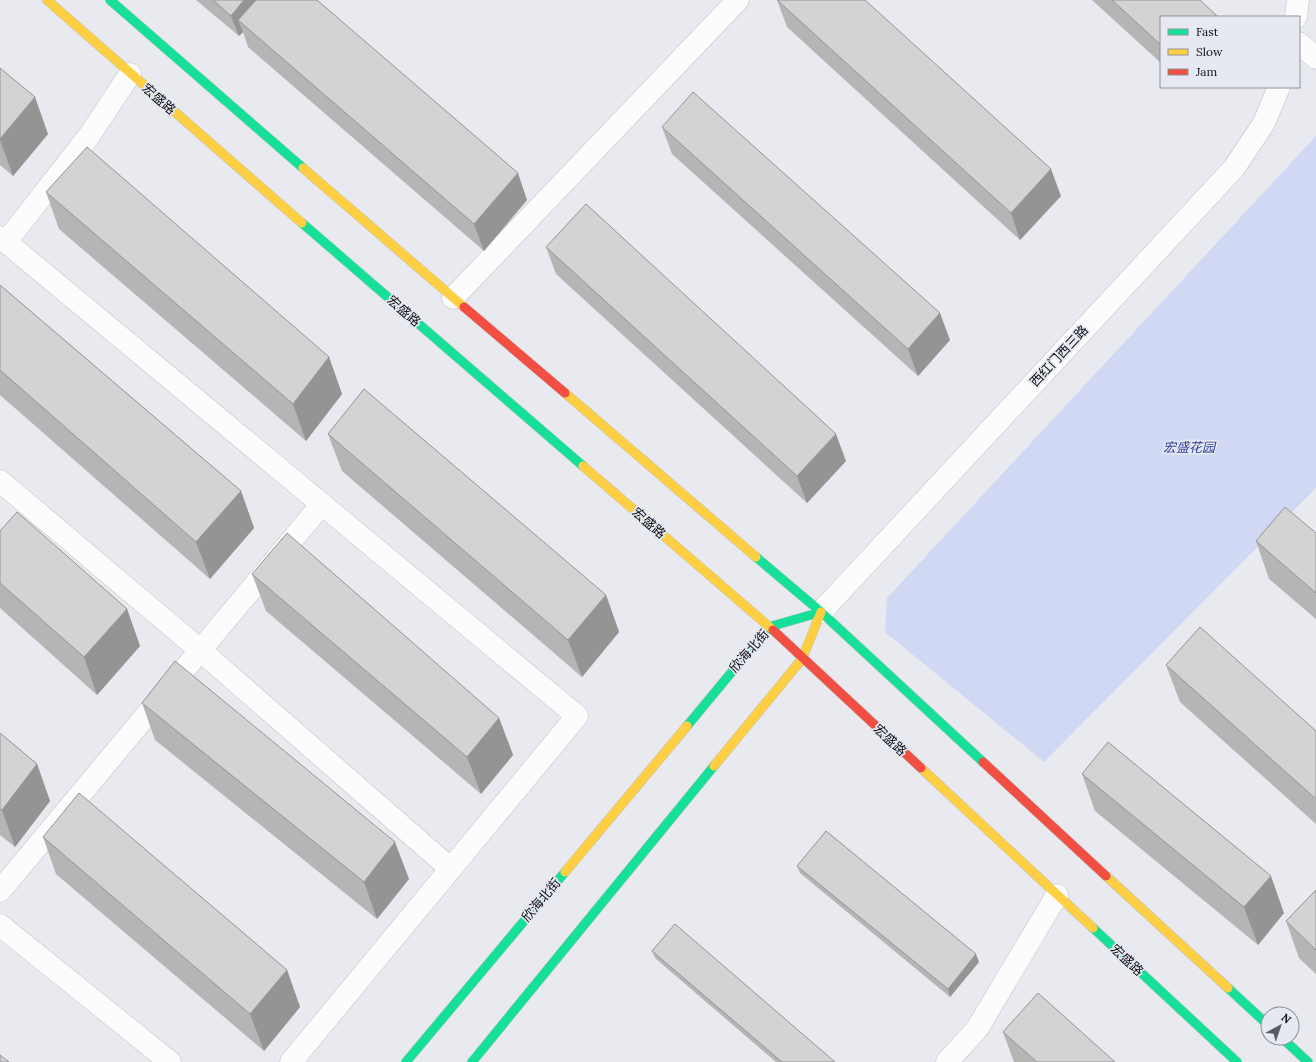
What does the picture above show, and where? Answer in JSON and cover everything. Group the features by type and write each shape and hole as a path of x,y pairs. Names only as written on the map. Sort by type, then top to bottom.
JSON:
{"street":[{"name":"宏盛路","path":"47,0 130,74 769,627 1237,1062"},
{"path":"110,0 452,298 821,612 1260,1018"},
{"path":"452,298 738,0"},
{"path":"1296,16 1298,0"},
{"path":"1300,44 1316,58"},
{"path":"130,74 89,136 3,240 577,716 291,1062"},
{"name":"西红门西三路","path":"821,612 1234,168 1264,123 1279,88"},
{"path":"0,481 200,650 451,869"},
{"path":"0,891 322,504"},
{"path":"472,1062 802,658 821,612"},
{"name":"欣海北街","path":"406,1062 769,627 821,612"},
{"path":"948,1062 976,1029 1057,896"},
{"path":"0,925 170,1062"},
{"path":"1291,1046 1308,1062"}],"green space":[{"name":"宏盛花园","path":"1316,136 1316,488 1044,762 885,632 887,598"}],"building":[{"path":"213,0 244,0 231,16"},
{"path":"256,0 317,0 518,173 474,224 238,20"},
{"path":"777,0 865,0 1051,169 1011,213"},
{"path":"1112,0 1200,0 1217,16 1160,16 1160,44"},
{"path":"0,68 35,97 0,139"},
{"path":"693,92 940,313 908,349 662,127"},
{"path":"87,147 329,357 293,404 46,192"},
{"path":"586,204 836,434 797,476 546,247"},
{"path":"0,285 241,491 196,542 0,370"},
{"path":"364,389 606,595 568,640 328,434"},
{"path":"1285,507 1316,533 1316,593 1256,541"},
{"path":"17,512 127,609 84,657 0,583 0,531"},
{"path":"287,533 499,718 467,757 252,574"},
{"path":"1200,627 1316,731 1316,799 1166,665"},
{"path":"175,661 395,842 364,882 142,703"},
{"path":"0,733 37,764 2,810 0,809"},
{"path":"1108,742 1271,876 1244,907 1082,774"},
{"path":"79,793 287,970 250,1014 43,837"},
{"path":"826,831 976,954 948,989 797,866"},
{"path":"1316,890 1316,950 1286,921"},
{"path":"675,924 835,1062 782,1062 652,951"},
{"path":"1038,993 1115,1062 1037,1062 1003,1032"},
{"path":"0,1055 9,1062 0,1062"}],"traffic: fast":[{"path":"110,0 303,168"},
{"path":"302,223 583,466"},
{"path":"756,557 821,612 983,762"},
{"path":"687,726 769,627 821,612"},
{"path":"472,1062 714,766"},
{"path":"406,1062 565,872"},
{"path":"1093,928 1237,1062"},
{"path":"1228,988 1260,1018"},
{"path":"1291,1046 1308,1062"}],"traffic: slow":[{"path":"47,0 302,223"},
{"path":"303,168 464,307"},
{"path":"565,393 756,557"},
{"path":"583,466 773,630"},
{"path":"714,766 802,659 821,612"},
{"path":"565,872 687,726"},
{"path":"921,768 1093,928"},
{"path":"1106,876 1228,988"}],"traffic: jam":[{"path":"464,307 565,393"},
{"path":"773,630 921,768"},
{"path":"983,762 1106,876"}]}
